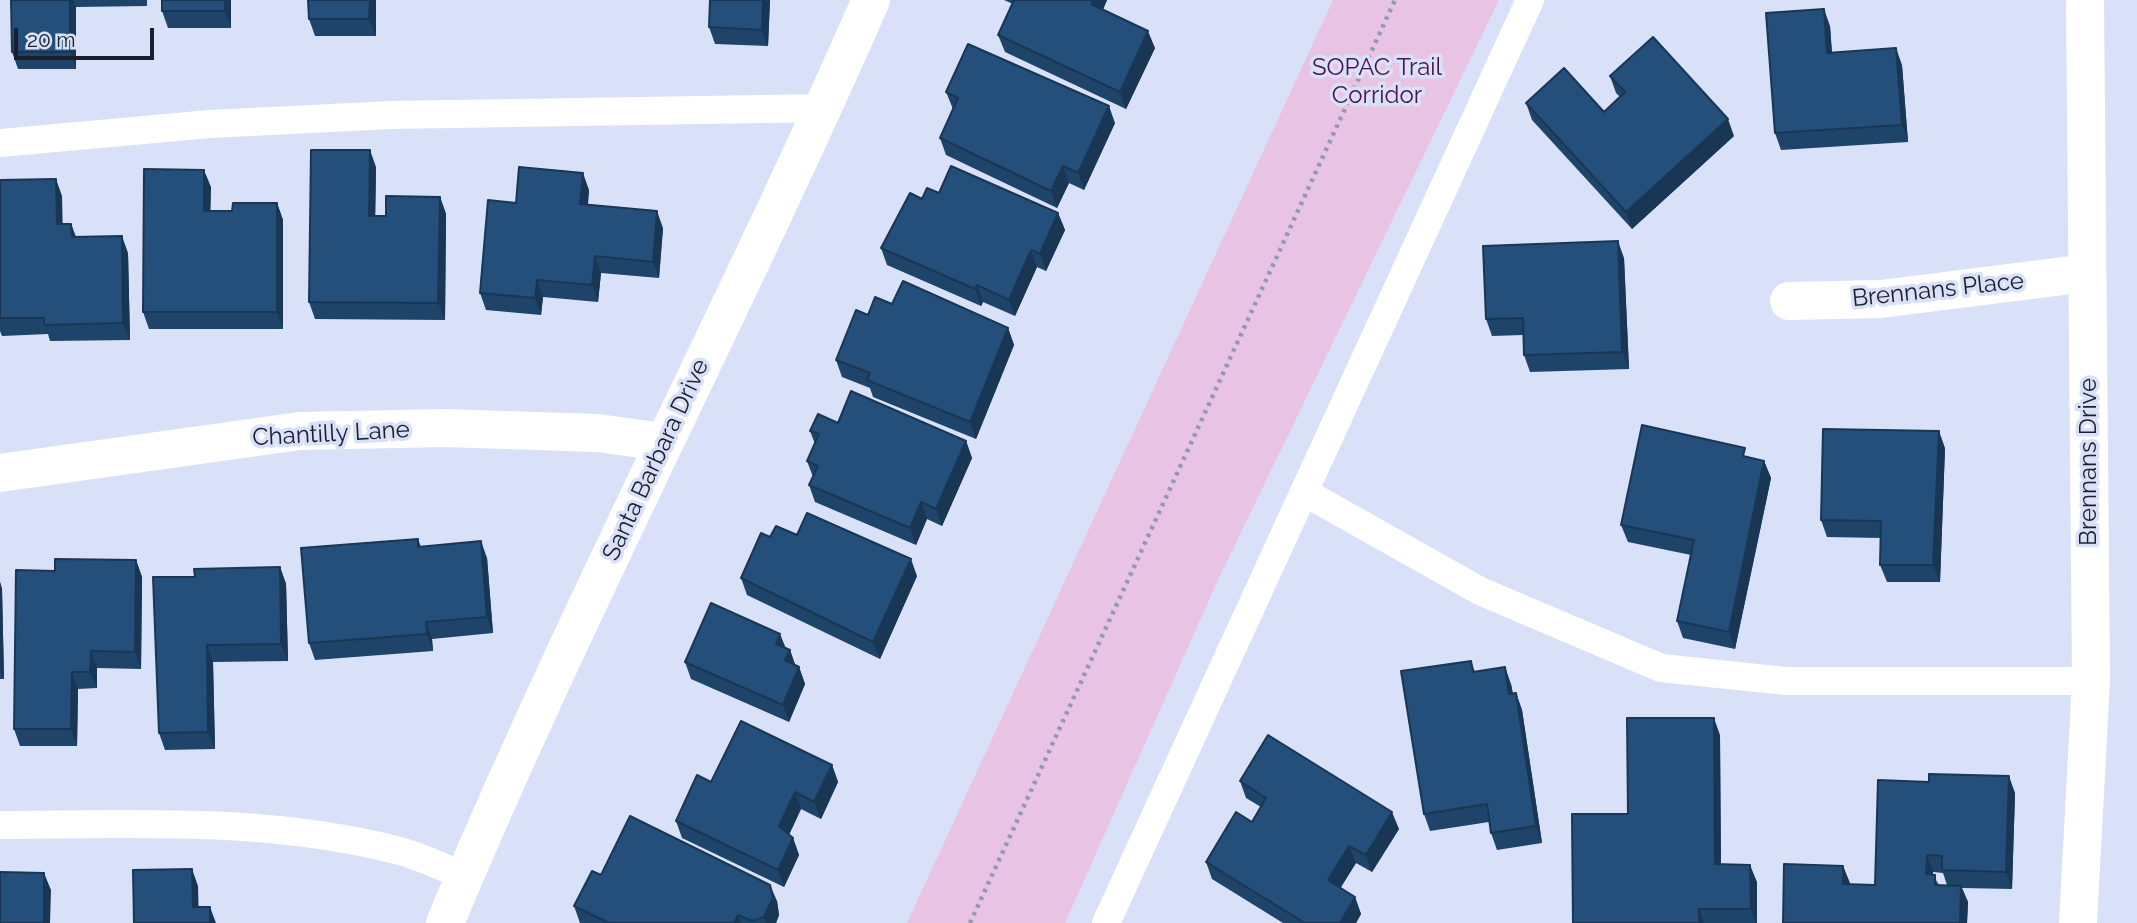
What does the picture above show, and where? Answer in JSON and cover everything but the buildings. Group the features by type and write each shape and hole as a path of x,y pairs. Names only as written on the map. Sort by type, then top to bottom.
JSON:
{"street":[{"name":"Santa Barbara Drive","path":"445,923 663,442 824,108 871,0"},
{"name":"Brennans Drive","path":"2078,923 2091,681 2085,0"},
{"name":"Brennans Place","path":"1789,301 1881,299 2087,273"},
{"name":"Chantilly Lane","path":"0,473 300,431 444,428 598,433 663,442"}],"lane":[{"path":"1106,923 1530,0"},
{"path":"0,143 210,124 379,116 824,108"},
{"path":"1304,492 1480,591 1661,668 1786,681 2091,681"},
{"path":"0,825 218,824 318,835 402,852 465,876"}],"path":[{"path":"970,923 1395,0"}],"green space":[{"name":"SOPAC Trail Corridor","path":"1333,0 1499,0 1218,580 1065,923 907,923"}]}
